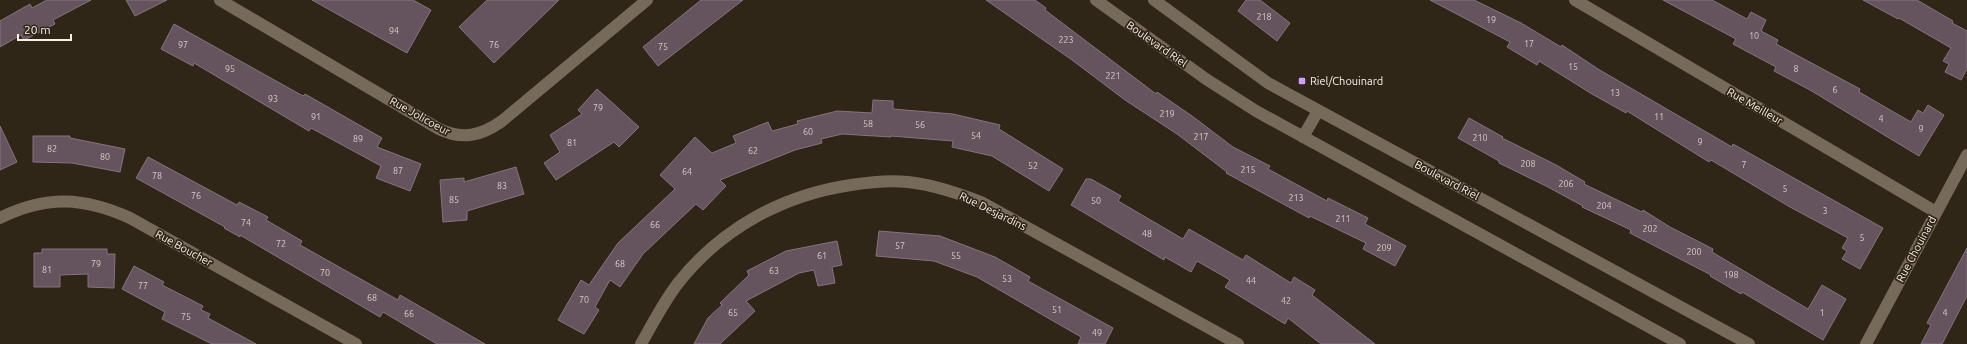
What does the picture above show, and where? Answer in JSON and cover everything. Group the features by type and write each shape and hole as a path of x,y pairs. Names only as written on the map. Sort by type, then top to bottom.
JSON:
{"street":[{"name":"Rue Jolicoeur","path":"220,0 439,129 450,134 462,136 483,132 502,121 647,0"},
{"name":"Boulevard Riel","path":"1096,0 1206,79 1256,111 1680,344"},
{"name":"Boulevard Riel","path":"1154,0 1268,83 1750,344"},
{"name":"Rue Meilleur","path":"1575,0 1936,212"},
{"path":"1303,137 1318,111"},
{"name":"Rue Chouinard","path":"1866,344 1967,155"},
{"name":"Rue Desjardins","path":"641,344 664,303 679,282 703,257 739,227 760,214 811,192 882,182 907,182 932,186 956,192 981,202 1238,344"},
{"name":"Rue Boucher","path":"0,218 23,207 42,202 77,202 112,209 356,344"}],"building":[{"path":"47,0 91,0 53,20 55,24 24,40 21,35 0,47 0,21 30,4 32,8"},
{"path":"126,0 167,0 135,16"},
{"path":"312,0 413,0 431,10 407,53"},
{"path":"487,0 559,0 494,63 459,27"},
{"path":"701,0 743,0 658,66 643,47"},
{"path":"986,0 1035,0 1046,8 1045,10 1156,94 1157,92 1192,116 1233,147 1270,166 1268,169 1327,201 1328,198 1368,218 1365,224 1406,246 1395,266 1363,249 1366,243 1310,216 1309,218 1226,173 1227,172 1177,134 1125,100 1072,60"},
{"path":"1246,0 1260,0 1290,23 1277,41 1238,11"},
{"path":"1430,0 1474,0 1521,23 1561,47 1562,45 1598,69 1732,147 1733,144 1883,228 1860,269 1842,259 1847,251 1842,248 1848,238 1790,207 1711,160 1709,162 1627,111 1626,113 1592,94 1539,61 1537,65 1507,47 1510,42"},
{"path":"1663,0 1712,0 1747,19 1751,12 1766,20 1761,31 1778,40 1776,44 1860,89 1859,92 1911,122 1918,110 1923,113 1928,105 1944,115 1919,156 1810,90 1774,71 1776,67 1733,44 1736,39"},
{"path":"1863,0 1917,0 1967,31 1967,69 1961,80 1945,72 1949,64 1943,61 1951,48 1899,18 1898,19"},
{"path":"174,24 303,96 305,94 382,138 377,147 421,164 410,191 376,178 381,166 311,128 309,131 194,63 193,66 161,49"},
{"path":"597,89 639,127 619,147 614,142 556,180 544,163 560,152 550,135 582,114 578,110"},
{"path":"873,100 893,101 893,109 953,114 1000,125 999,129 1063,169 1049,191 992,156 952,147 953,141 842,134 821,139 822,143 795,150 720,180 726,186 703,210 696,204 643,254 620,287 610,280 595,307 599,310 584,334 558,320 581,280 589,285 618,243 675,189 660,175 695,137 712,153 736,143 733,136 768,122 772,131 798,124 797,121 837,111 872,113"},
{"path":"1469,118 1503,137 1502,138 1556,165 1585,182 1584,184 1642,212 1643,210 1670,227 1713,249 1712,252 1808,309 1822,285 1846,299 1823,340 1742,292 1741,294 1710,276 1711,275 1630,233 1631,230 1582,207 1583,206 1546,186 1499,163 1499,161 1458,138"},
{"path":"0,126 17,162 0,170"},
{"path":"33,136 70,136 70,138 125,149 120,172 72,163 33,162"},
{"path":"148,157 237,205 239,202 268,217 266,220 302,241 300,245 398,300 400,295 485,344 437,344 383,312 380,317 240,235 240,237 224,228 225,227 136,178"},
{"path":"516,167 524,194 467,211 467,220 443,222 440,180 464,178 464,182"},
{"path":"1086,179 1091,179 1121,196 1118,201 1183,239 1189,229 1243,260 1246,255 1291,283 1294,277 1315,290 1312,295 1375,344 1321,344 1288,318 1285,324 1225,287 1230,280 1197,261 1191,272 1165,257 1164,260 1071,205"},
{"path":"879,231 940,236 995,257 1030,277 1028,281 1113,328 1105,344 1078,344 1081,337 977,277 934,261 876,256"},
{"path":"837,241 842,265 832,267 835,283 818,286 814,270 799,273 746,301 755,311 720,344 694,344 708,318 722,305 720,303 749,275 747,271 786,251"},
{"path":"1967,248 1967,296 1942,344 1921,344 1931,325 1927,323"},
{"path":"42,249 107,249 107,254 115,254 114,288 88,287 88,274 60,275 60,287 34,287 34,253 42,253"},
{"path":"134,266 164,282 162,285 203,306 201,310 210,314 208,318 256,344 212,344 162,319 165,312 122,289"}],"place":[{"name":"Riel/Chouinard","path":"1302,81"}]}
